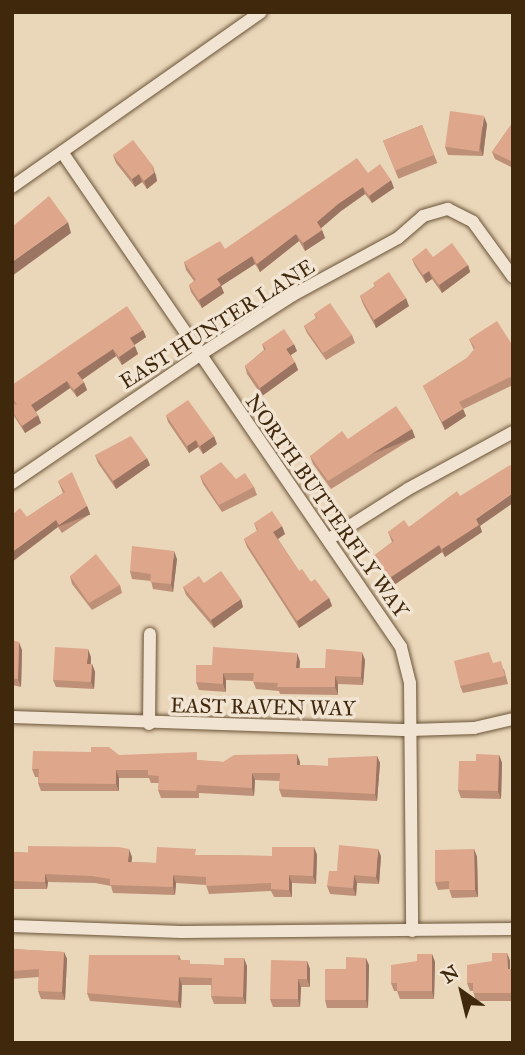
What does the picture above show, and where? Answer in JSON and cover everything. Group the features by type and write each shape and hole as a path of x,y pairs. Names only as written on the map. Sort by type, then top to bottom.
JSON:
{"street":[{"path":"12,187 261,12"},
{"name":"NORTH BUTTERFLY WAY","path":"62,152 198,356 329,539 401,647 410,683 412,931"},
{"name":"EAST HUNTER LANE","path":"12,483 198,356 293,295 398,238 423,216 448,209 473,222 513,277"},
{"path":"329,539 408,489 513,432"},
{"path":"149,724 150,634"},
{"name":"EAST RAVEN WAY","path":"12,717 149,724 410,730 474,728 513,719"},
{"path":"12,926 181,932 513,929"}],"building":[{"path":"450,111 484,116 479,151 445,147"},
{"path":"513,122 513,162 492,152"},
{"path":"422,125 434,155 395,170 383,141"},
{"path":"133,140 153,166 154,173 144,181 139,174 132,179 113,155"},
{"path":"357,158 368,173 380,164 391,180 369,196 363,187 338,204 317,222 322,230 303,243 296,234 257,264 252,256 217,279 221,285 199,300 189,285 196,280 184,262 220,241 225,249"},
{"path":"49,196 68,222 12,262 12,227"},
{"path":"452,243 468,265 439,285 429,271 423,275 412,259 426,248 433,257"},
{"path":"389,272 406,298 374,320 360,296 376,286 373,283"},
{"path":"330,303 352,335 323,353 304,326 317,318 314,314"},
{"path":"127,306 143,330 130,338 135,346 119,357 113,349 77,373 84,382 74,390 67,381 31,405 38,415 22,426 12,411 12,407 17,404 12,398 12,385"},
{"path":"497,321 513,346 513,380 510,377 459,402 463,409 442,422 423,386 467,358 475,348 469,339"},
{"path":"284,329 294,344 286,349 295,362 260,388 245,366 266,349 262,344"},
{"path":"188,400 214,436 200,446 196,440 187,446 166,415"},
{"path":"396,406 412,429 328,481 310,456 342,431 348,439"},
{"path":"131,436 147,458 113,481 95,455"},
{"path":"221,462 236,479 245,473 254,487 219,505 200,476"},
{"path":"510,465 513,468 513,493 476,519 479,525 442,549 439,545 391,577 375,555 394,541 388,532 404,520 409,527 457,491 460,496"},
{"path":"72,472 87,506 59,525 56,520 12,552 12,515 20,508 27,517 65,492 58,481"},
{"path":"272,511 282,526 273,532 299,571 302,569 311,582 315,579 329,598 297,621 244,539 258,530 254,523"},
{"path":"132,546 174,551 171,584 150,582 151,574 130,571"},
{"path":"96,554 120,585 89,603 70,576"},
{"path":"221,571 241,599 211,620 183,587 199,576 204,583"},
{"path":"12,640 19,642 18,679 12,678"},
{"path":"55,647 88,649 87,664 92,664 91,682 53,680"},
{"path":"213,647 297,653 296,668 325,668 326,649 362,652 361,677 335,676 335,687 277,687 278,683 253,682 254,673 223,673 223,684 196,682 196,665 212,665"},
{"path":"489,652 493,663 501,661 505,676 460,686 454,661"},
{"path":"91,747 109,747 119,755 197,752 197,760 223,762 234,755 297,754 297,765 328,766 328,758 377,756 375,794 279,789 280,773 252,773 252,788 197,785 196,791 158,790 159,776 148,775 148,770 116,770 116,784 38,783 39,769 32,769 33,751 91,752"},
{"path":"476,754 499,755 498,791 458,790 459,761 476,761"},
{"path":"339,845 378,849 376,877 354,875 353,888 327,886 329,871 337,871"},
{"path":"28,846 119,847 129,849 128,862 156,863 157,847 196,849 195,855 272,856 272,847 314,847 313,876 289,875 289,890 271,889 271,883 206,886 206,877 173,875 173,887 110,885 110,879 45,874 45,882 12,881 12,852 28,853"},
{"path":"474,849 475,890 449,890 449,881 435,882 435,850"},
{"path":"12,949 64,952 62,992 38,991 39,969 12,971"},
{"path":"492,953 507,953 508,969 513,969 513,993 473,993 473,983 467,983 467,965 492,961"},
{"path":"417,954 432,954 432,991 397,991 397,983 391,983 391,965 417,961"},
{"path":"89,955 179,955 178,960 190,960 190,964 224,965 224,958 244,958 243,997 211,996 212,978 179,977 178,1001 87,993"},
{"path":"346,957 366,958 366,1000 325,1000 325,969 346,969"},
{"path":"271,960 307,961 307,979 298,979 298,999 270,999"}]}
